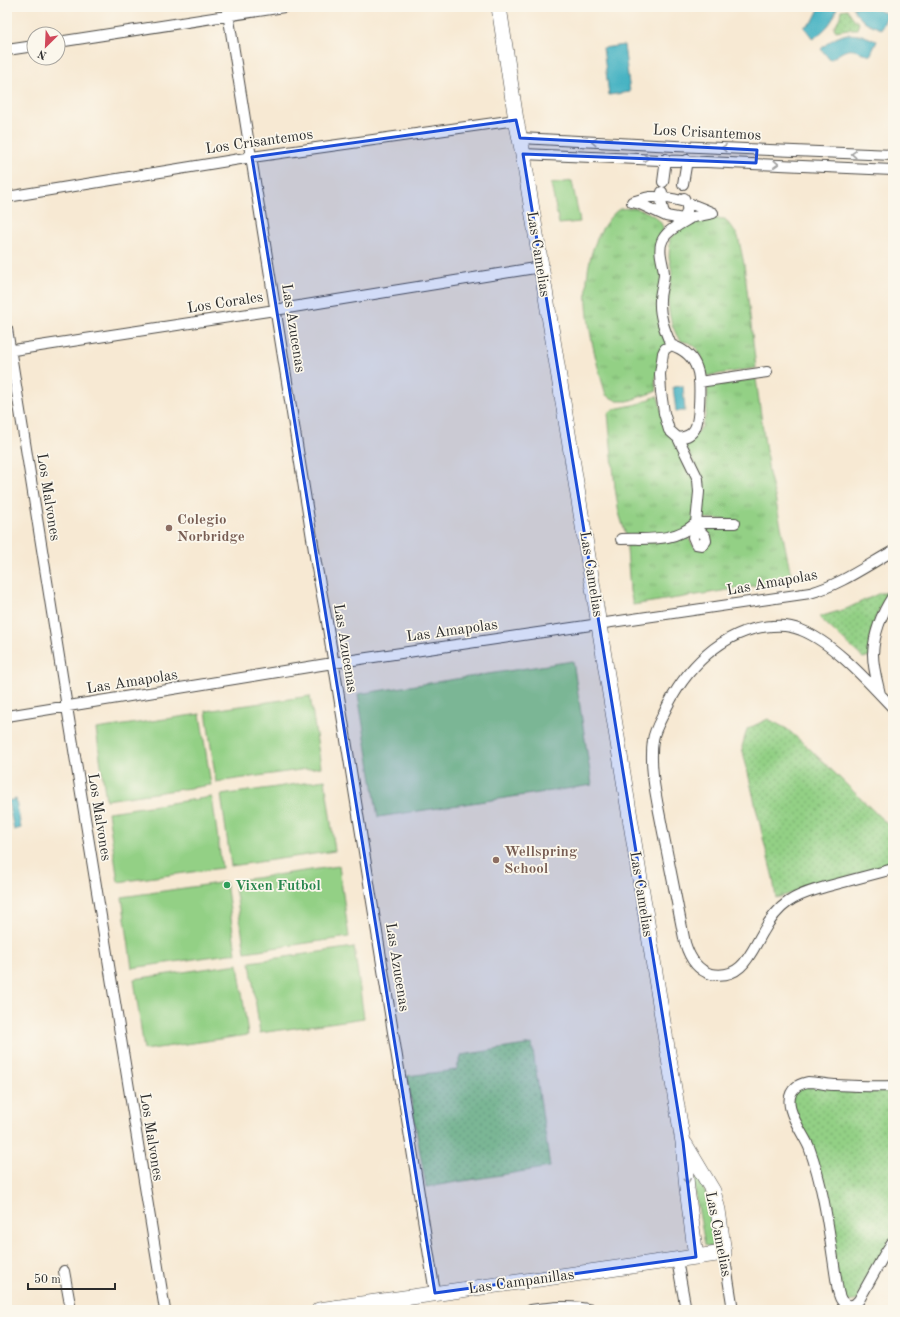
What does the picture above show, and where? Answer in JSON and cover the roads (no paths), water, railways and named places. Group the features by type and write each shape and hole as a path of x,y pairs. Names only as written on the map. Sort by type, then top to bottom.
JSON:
{"street":[{"path":"66,41 228,11 284,7"},
{"name":"Las Camelias","path":"499,7 516,120 523,154 600,624 628,808 683,1142 687,1189 696,1257"},
{"name":"Las Azucenas","path":"228,11 275,310 435,1293"},
{"path":"7,50 26,47"},
{"name":"Los Crisantemos","path":"7,196 252,157 516,120"},
{"name":"Los Crisantemos","path":"520,138 893,155"},
{"path":"663,182 675,146"},
{"path":"756,163 757,150"},
{"name":"Los Crisantemos","path":"523,154 671,159 893,170"},
{"path":"683,184 687,160"},
{"path":"661,195 662,210 666,216"},
{"path":"661,195 684,198 713,213 686,219 666,216 632,202 661,195"},
{"path":"671,345 664,329 660,312 660,299 664,271 661,251 662,241 666,235 686,219 688,208 684,198"},
{"name":"Los Corales","path":"9,350 275,310 541,267"},
{"name":"Los Malvones","path":"7,329 9,350 166,1310"},
{"path":"678,438 686,437 694,430 698,419 699,382 698,370 687,353 678,347 671,345 665,349 663,354 660,374 660,392 669,430 678,438 698,479 699,492 696,525"},
{"path":"699,382 767,372"},
{"path":"621,539 664,538 676,536 696,525 735,523"},
{"name":"Las Amapolas","path":"7,716 333,663 810,593 841,581 893,551"},
{"path":"880,694 874,667 874,646 880,620 893,596"},
{"path":"893,708 843,658 811,635 790,626 757,627 734,636 720,644 690,671 679,685 658,725 653,739 652,757 660,816 685,943 692,959 700,969 709,973 720,975 730,974 740,968 747,961 764,931 780,909 799,895 893,870"},
{"path":"893,1086 862,1087 808,1082 797,1086 792,1091 789,1106 808,1146 820,1183 838,1291 840,1300 843,1303 849,1306 860,1300 893,1241"},
{"name":"Las Camelias","path":"683,1142 713,1191 718,1210 733,1310"},
{"name":"Las Campanillas","path":"319,1310 724,1253"},
{"path":"677,1260 686,1310"},
{"path":"64,1272 70,1310"},
{"path":"531,1310 558,1307 592,1310"}],"water":[{"path":"820,7 837,7 834,17 828,25 813,39 804,27 813,21"},
{"path":"853,7 870,7 888,14 881,29 860,18"},
{"path":"847,34 862,35 877,41 870,56 858,51 849,50 830,60 821,49 839,36"},
{"path":"624,45 630,92 609,95 603,48"},
{"path":"683,386 685,411 676,411 673,387"},
{"path":"16,799 21,828 14,830 8,801"}],"place":[{"name":"Colegio Norbridge","path":"169,528"},
{"name":"Wellspring School","path":"496,860"},
{"name":"Vixen Futbol","path":"227,885"}]}
